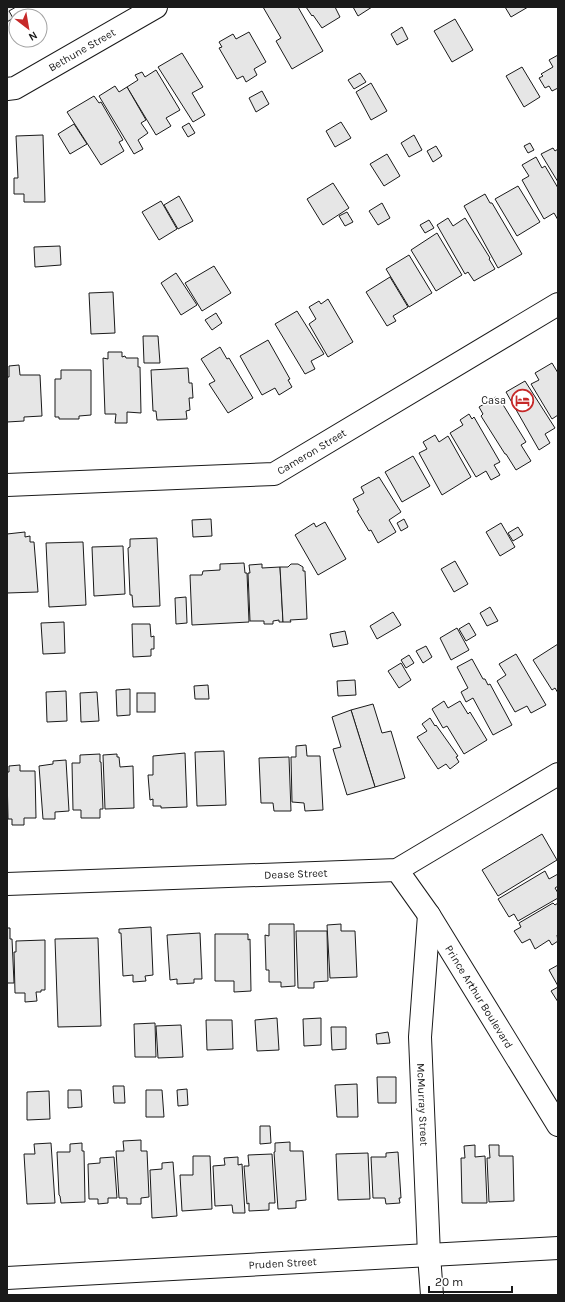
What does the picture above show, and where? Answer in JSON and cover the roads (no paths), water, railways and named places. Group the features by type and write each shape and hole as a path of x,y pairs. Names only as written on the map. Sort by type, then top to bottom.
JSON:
{"street":[{"name":"Bethune Street","path":"7,88 15,88 156,7"},
{"name":"Cameron Street","path":"7,485 274,474 558,304"},
{"name":"Dease Street","path":"7,884 397,870 558,774"},
{"name":"Prince Arthur Boulevard","path":"397,870 429,915 558,1125"},
{"name":"McMurray Street","path":"429,915 420,1037 432,1295"},
{"name":"Pruden Street","path":"7,1278 558,1248"}],"place":[{"name":"Casa","path":"522,400"}]}
